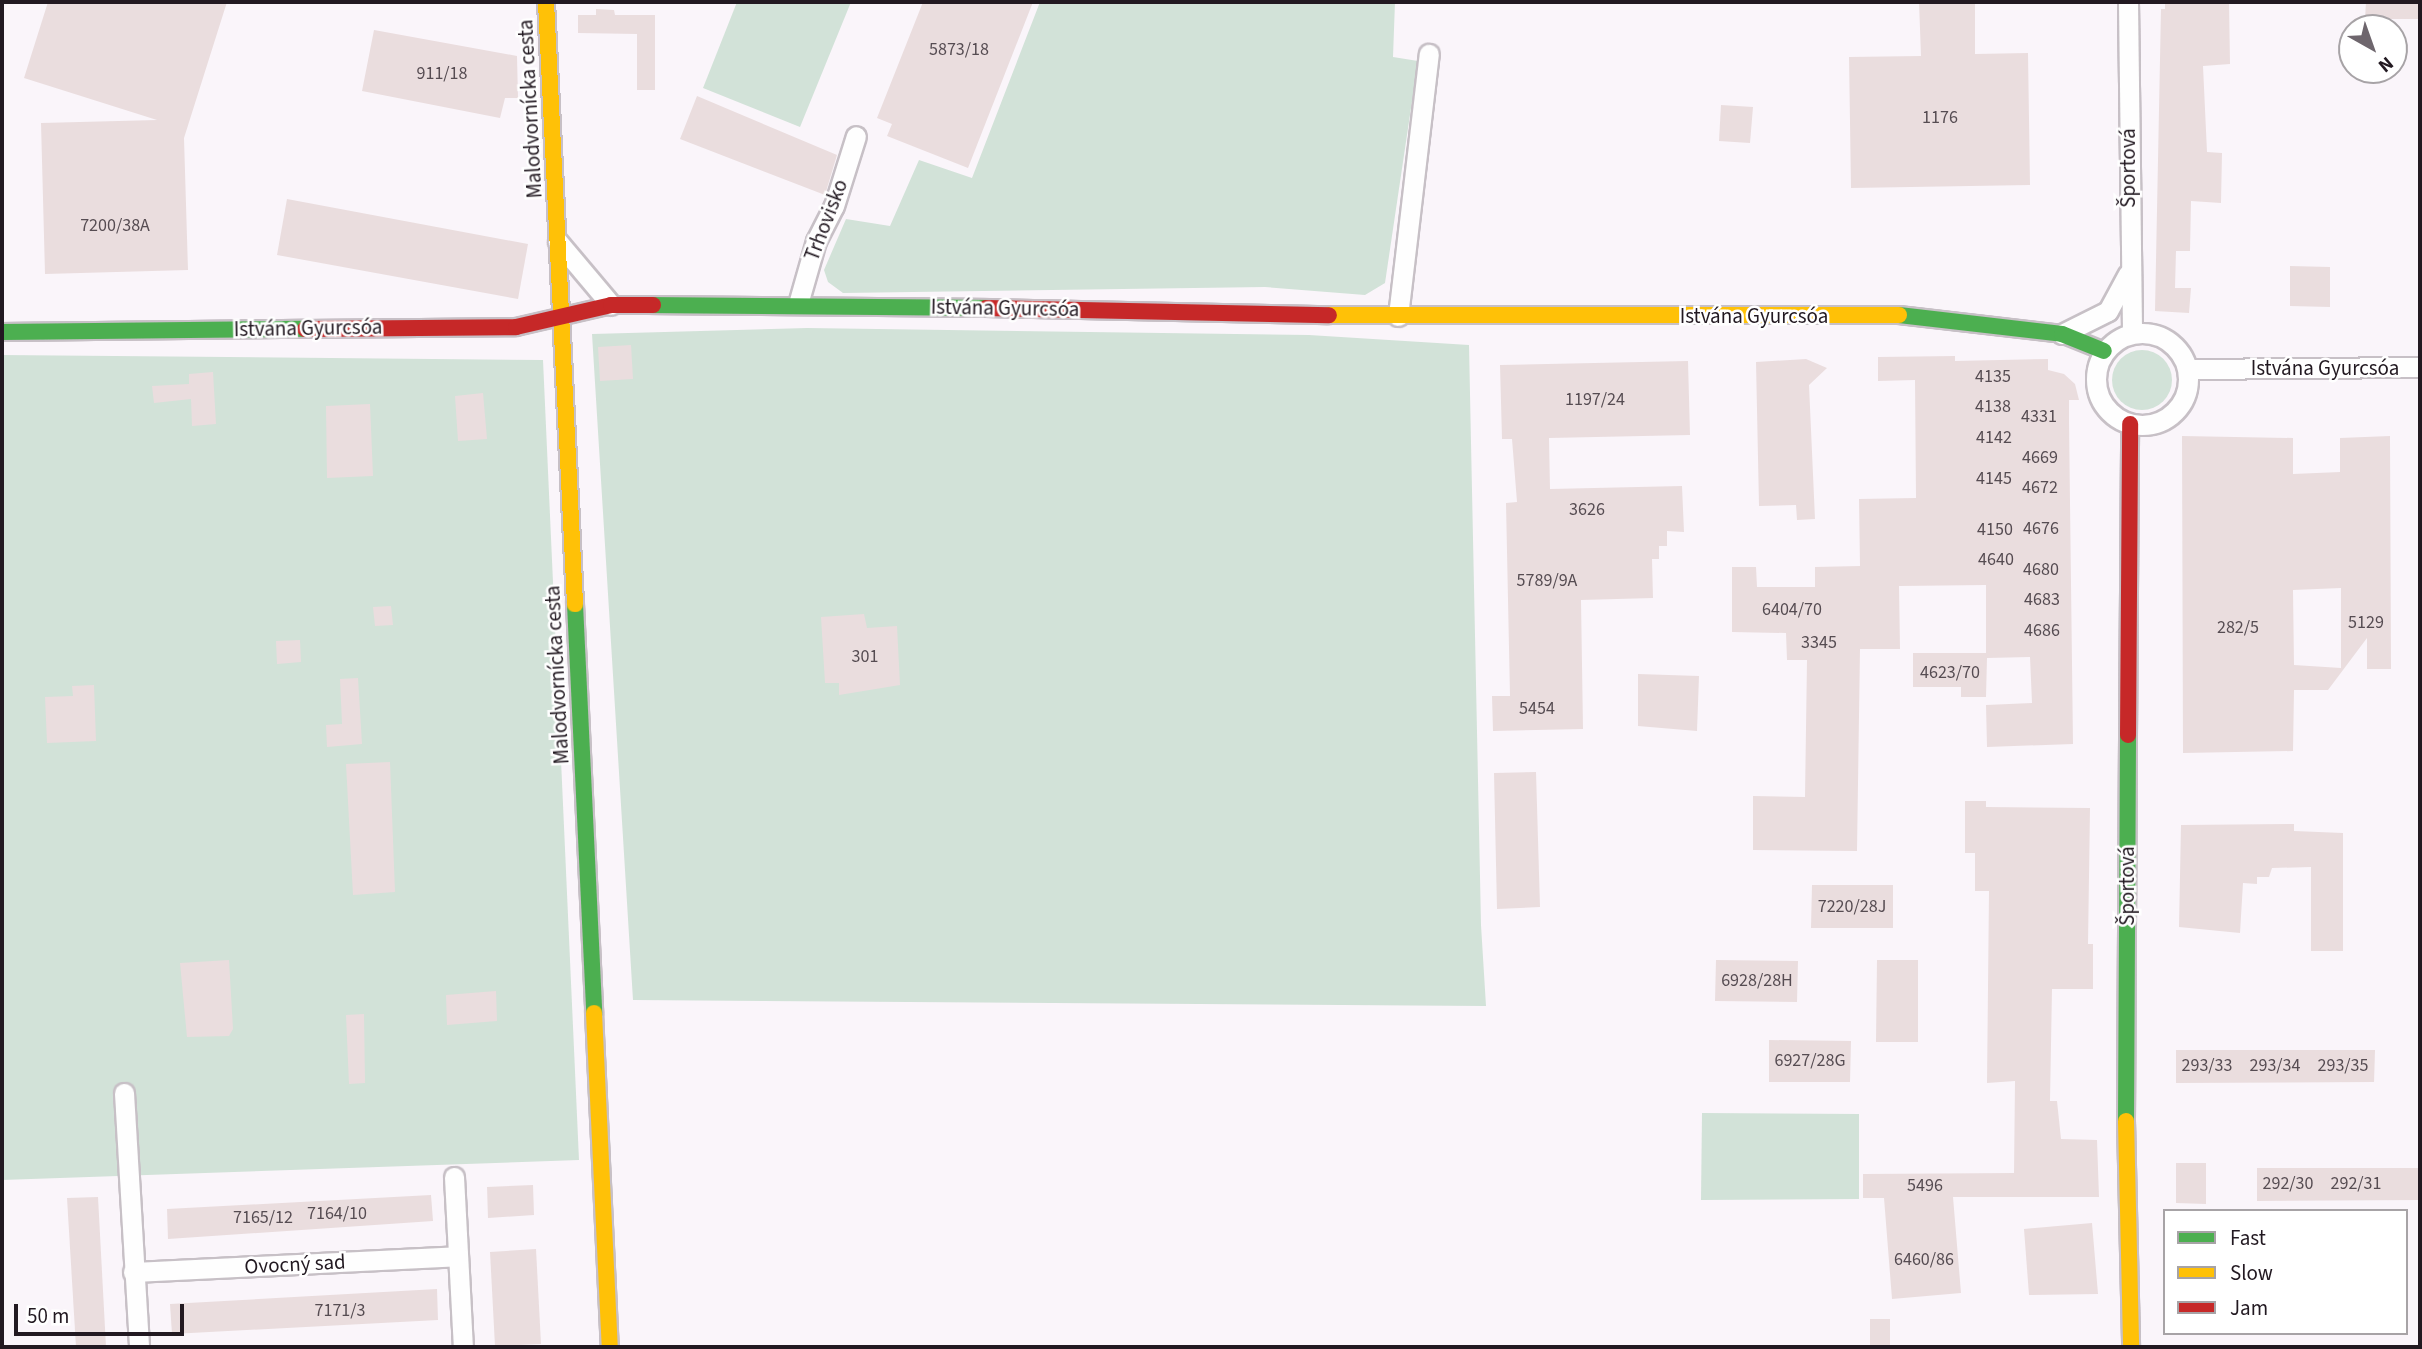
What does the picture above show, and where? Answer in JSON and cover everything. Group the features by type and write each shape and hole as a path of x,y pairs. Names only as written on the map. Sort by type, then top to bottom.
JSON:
{"street":[{"name":"Malodvornícka cesta","path":"546,2 610,1347"},
{"name":"Športová","path":"2128,2 2129,273 2132,334"},
{"path":"1398,316 1429,54"},
{"name":"Trhovisko","path":"798,304 816,241 834,206 856,136"},
{"path":"557,241 611,305"},
{"path":"2062,334 2108,311 2129,273"},
{"name":"Istvána Gyurcsóa","path":"2,332 516,327 611,305 798,304 1398,316 1905,315 2062,334 2105,351"},
{"path":"2132,334 2167,340 2188,369 2187,392 2174,413 2153,424 2130,424 2110,413 2098,394 2095,379 2105,351 2132,334"},
{"name":"Istvána Gyurcsóa","path":"2188,369 2420,367"},
{"name":"Športová","path":"2130,424 2125,1225 2131,1347"},
{"path":"124,1093 139,1347"},
{"path":"454,1177 463,1347"},
{"name":"Ovocný sad","path":"133,1272 458,1256"}],"shaded area":[{"path":"737,2 851,2 800,127 703,88"},
{"path":"1040,2 1395,2 1393,57 1418,61 1385,283 1365,295 1265,287 843,293 828,282 824,270 846,219 890,226 919,160 972,178"},
{"path":"807,328 1309,335 1469,345 1481,925 1486,1006 633,1000 592,334"},
{"path":"2136,350 2148,350 2167,363 2172,380 2170,392 2159,405 2148,410 2136,410 2117,397 2112,386 2112,374 2125,355"},
{"path":"2,355 543,360 579,1160 2,1180"},
{"path":"1702,1113 1859,1114 1859,1199 1701,1200"}],"building":[{"path":"48,2 227,2 184,138 188,270 45,274 41,123 157,120 24,78"},
{"path":"923,2 1033,2 968,168 887,136 892,124 877,118"},
{"path":"1919,2 1975,2 1975,54 2028,53 2030,185 1851,188 1849,57 1921,56"},
{"path":"2165,2 2229,2 2230,64 2203,66 2207,152 2222,153 2221,203 2191,201 2190,251 2176,251 2175,288 2191,288 2189,313 2155,311 2161,9 2165,9"},
{"path":"2366,2 2420,2 2420,19 2408,19 2408,14 2365,14"},
{"path":"596,9 614,10 615,15 655,15 655,90 637,90 637,34 578,33 578,15 596,15"},
{"path":"374,30 517,56 518,98 505,98 500,118 362,91"},
{"path":"697,96 837,155 825,195 680,139"},
{"path":"1721,105 1753,107 1750,143 1719,141"},
{"path":"287,199 528,244 518,299 277,255"},
{"path":"2290,266 2330,267 2330,307 2290,306"},
{"path":"631,345 633,379 600,381 598,347"},
{"path":"1955,356 1955,361 2048,359 2048,370 2064,374 2075,384 2079,400 2069,400 2073,744 1987,747 1986,705 2032,703 2030,657 1987,658 1986,697 1961,697 1961,687 1913,687 1913,653 1986,653 1986,585 1899,586 1900,649 1860,649 1857,851 1753,850 1753,796 1805,797 1807,660 1787,660 1786,633 1732,632 1732,567 1756,567 1757,587 1815,587 1815,567 1860,566 1859,499 1916,498 1915,380 1878,381 1878,357"},
{"path":"1806,359 1827,368 1809,385 1815,519 1797,520 1796,505 1759,506 1756,362"},
{"path":"1688,361 1690,435 1549,438 1550,489 1682,486 1684,532 1667,531 1667,546 1659,546 1659,559 1652,559 1653,598 1581,600 1583,729 1493,731 1492,696 1510,696 1506,503 1517,502 1512,439 1502,439 1500,365"},
{"path":"213,372 216,424 192,426 191,399 154,403 152,386 189,384 189,374"},
{"path":"483,393 487,439 458,441 455,396"},
{"path":"370,404 373,476 327,478 326,406"},
{"path":"2182,436 2293,438 2293,474 2340,472 2340,438 2390,436 2391,669 2367,669 2367,638 2328,690 2294,690 2293,751 2183,753","holes":["2341,588 2341,668 2294,665 2293,590"]},
{"path":"391,606 393,625 375,626 373,607"},
{"path":"864,614 867,628 897,626 900,685 839,695 839,683 825,683 821,617"},
{"path":"300,640 301,662 277,664 276,641"},
{"path":"1638,674 1699,676 1697,731 1638,726"},
{"path":"358,678 362,744 327,747 326,725 342,724 340,679"},
{"path":"94,685 96,741 47,743 45,697 73,696 72,686"},
{"path":"390,762 395,892 353,895 346,764"},
{"path":"1536,772 1540,907 1497,909 1494,773"},
{"path":"1965,801 1986,801 1986,807 2090,808 2088,944 2093,944 2093,989 2052,989 2050,1101 2057,1101 2061,1139 2097,1140 2099,1197 1953,1197 1961,1293 1892,1299 1884,1198 1863,1198 1863,1174 2014,1173 2015,1081 1987,1083 1989,891 1975,891 1975,853 1965,853"},
{"path":"2294,824 2294,831 2343,833 2343,951 2311,951 2311,867 2272,868 2269,877 2257,877 2257,884 2243,883 2240,933 2179,927 2181,825"},
{"path":"1812,885 1893,885 1893,928 1811,928"},
{"path":"229,960 233,1029 229,1036 187,1037 180,963"},
{"path":"1716,960 1798,961 1797,1002 1715,1001"},
{"path":"1877,960 1918,960 1918,1042 1876,1042"},
{"path":"496,991 497,1021 447,1025 446,995"},
{"path":"364,1014 365,1083 349,1084 346,1015"},
{"path":"1769,1040 1851,1041 1850,1082 1769,1082"},
{"path":"2176,1050 2375,1050 2374,1082 2176,1083"},
{"path":"2176,1163 2206,1163 2206,1204 2176,1203"},
{"path":"2257,1168 2420,1168 2420,1200 2257,1201"},
{"path":"533,1185 534,1215 488,1218 487,1187"},
{"path":"431,1195 433,1221 168,1239 167,1209"},
{"path":"98,1197 106,1347 76,1347 67,1198"},
{"path":"2092,1223 2098,1294 2029,1295 2024,1229"},
{"path":"536,1249 541,1344 495,1346 490,1252"},
{"path":"437,1289 438,1320 172,1334 170,1304"},
{"path":"1870,1319 1890,1319 1890,1347 1870,1347"}],"traffic: fast":[{"path":"653,305 986,308"},
{"path":"1899,315 2062,334 2104,351"},
{"path":"2,332 305,329"},
{"path":"575,604 594,1013"},
{"path":"2126,1121 2128,735"}],"traffic: slow":[{"path":"546,2 575,604"},
{"path":"1329,315 1899,315"},
{"path":"594,1013 610,1347"},
{"path":"2126,1121 2131,1347"}],"traffic: jam":[{"path":"305,329 516,327 611,305 653,305"},
{"path":"986,308 1329,315"},
{"path":"2128,735 2130,424"}]}
